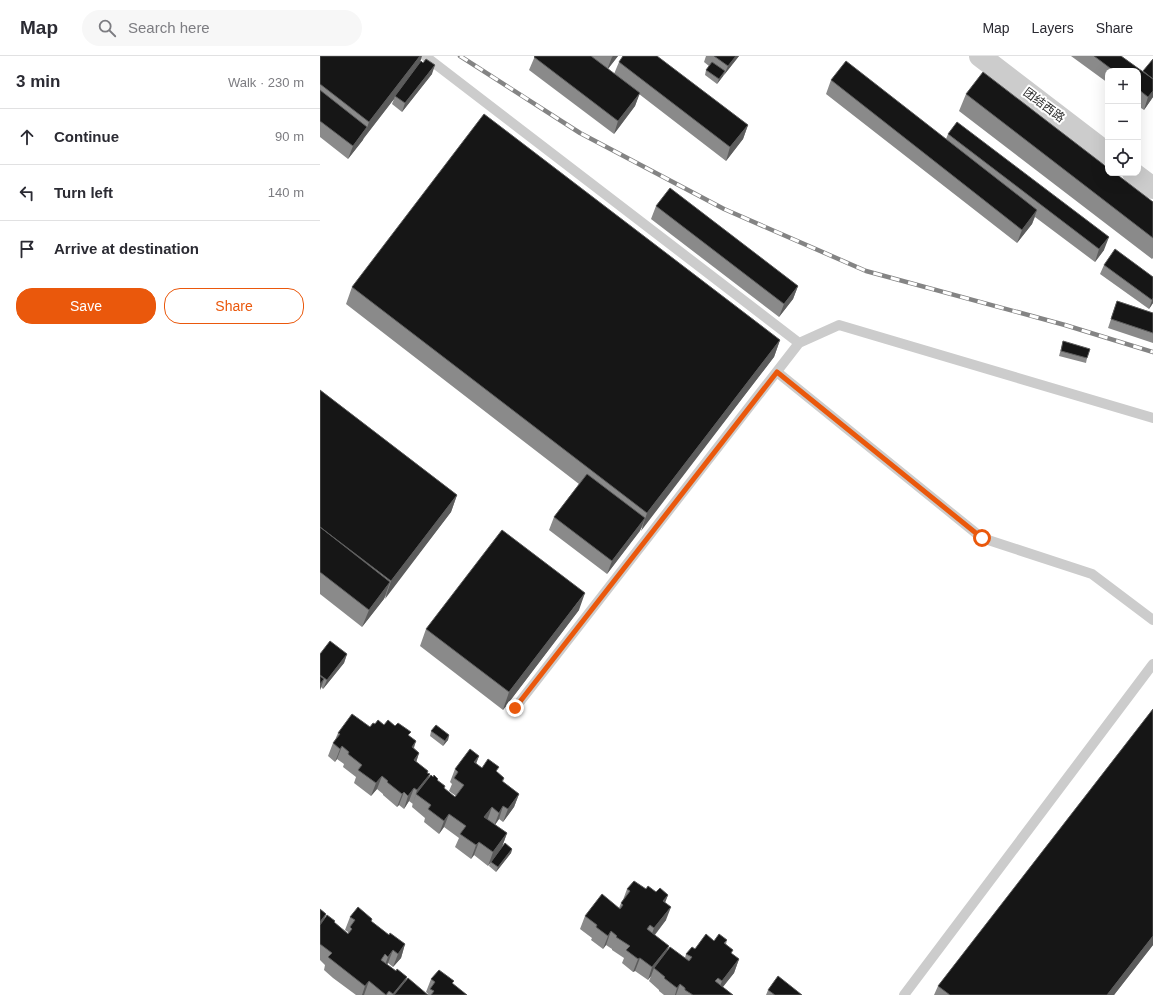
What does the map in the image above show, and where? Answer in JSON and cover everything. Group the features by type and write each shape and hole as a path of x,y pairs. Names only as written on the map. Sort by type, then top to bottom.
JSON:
{"street":[{"name":"团结西路","path":"980,56 1105,152"},
{"path":"1137,176 1153,188"}],"lane":[{"path":"424,56 800,343"},
{"path":"515,708 800,343 839,325 1153,418"},
{"path":"777,372 982,538 1092,574 1153,620"},
{"path":"904,995 1153,664"}],"building":[{"path":"320,56 420,56 369,122 320,84"},
{"path":"591,56 640,93 618,121 534,57"},
{"path":"623,56 657,56 748,125 730,147 619,62"},
{"path":"714,56 736,56 728,66"},
{"path":"1094,56 1121,56 1138,68 1110,68"},
{"path":"426,59 435,65 405,103 395,96 421,61 423,63"},
{"path":"1153,59 1153,79 1143,71"},
{"path":"846,61 1037,210 1022,230 831,80"},
{"path":"712,62 725,71 719,79 706,70"},
{"path":"1141,70 1153,79 1153,91 1148,97 1141,91"},
{"path":"983,72 1105,166 1105,176 1119,176 1153,202 1153,238 966,94"},
{"path":"320,90 367,127 353,146 320,121"},
{"path":"484,114 780,340 647,513 352,287"},
{"path":"957,122 1109,237 1099,249 948,134"},
{"path":"670,188 798,286 784,304 656,206"},
{"path":"1115,249 1153,277 1152,300 1104,265"},
{"path":"1117,301 1153,313 1153,333 1111,319"},
{"path":"1063,341 1090,349 1087,358 1061,351"},
{"path":"320,390 457,495 391,581 320,527"},
{"path":"587,474 645,518 612,561 554,517"},
{"path":"320,527 390,582 369,610 320,572"},
{"path":"502,530 585,593 509,692 426,629"},
{"path":"330,641 347,654 327,680 320,675 320,654"},
{"path":"320,676 324,679 320,684"},
{"path":"1153,709 1153,936 1107,995 950,995 938,986"},
{"path":"352,714 370,727 378,720 384,725 388,720 395,726 398,723 411,732 408,735 416,741 412,747 419,753 414,760 428,771 427,773 430,774 417,790 414,788 408,796 404,792 402,794 382,776 376,783 358,770 362,765 348,754 349,752 342,746 340,749 333,743 340,734 338,733"},
{"path":"436,725 449,735 445,741 431,731"},
{"path":"470,749 479,756 474,762 482,768 488,759 499,767 496,771 504,778 502,781 519,794 508,809 503,806 499,813 492,807 484,817 507,833 493,852 479,842 476,845 460,834 466,826 449,814 444,821 428,809 431,805 416,794 431,775 433,777 434,775 438,779 437,780 445,786 444,788 455,797 464,785 454,778 458,772 455,769"},
{"path":"505,843 512,849 498,867 491,862"},
{"path":"634,881 646,889 648,886 656,892 660,888 668,895 663,901 671,907 654,928 650,925 647,929 669,946 652,967 626,950 630,946 616,937 617,936 611,931 608,936 585,916 602,894 620,909 623,905 621,903 630,891 627,889"},
{"path":"358,907 372,919 371,921 389,935 390,933 405,944 398,954 393,950 388,957 385,954 381,960 396,971 397,969 407,977 393,994 389,991 386,995 369,981 365,986 328,957 332,953 320,944 320,925 327,915 348,934 352,929 350,927 355,920 350,917"},
{"path":"320,909 326,914 320,922"},
{"path":"706,934 714,941 719,934 727,940 724,943 733,950 731,953 739,959 722,981 718,978 715,981 733,995 693,995 685,990 685,988 680,984 677,988 654,968 670,947 689,961 692,957 686,954 692,947 695,949"},
{"path":"439,970 454,981 452,983 467,995 431,995 434,991 430,989 435,982 431,979"},
{"path":"778,976 802,995 775,995 768,990"},
{"path":"408,978 428,995 394,995"}],"railway":[{"path":"460,56 580,133 724,209 866,271 1065,325 1153,352"}],"route":[{"path":"515,708 777,372 982,538"}]}
